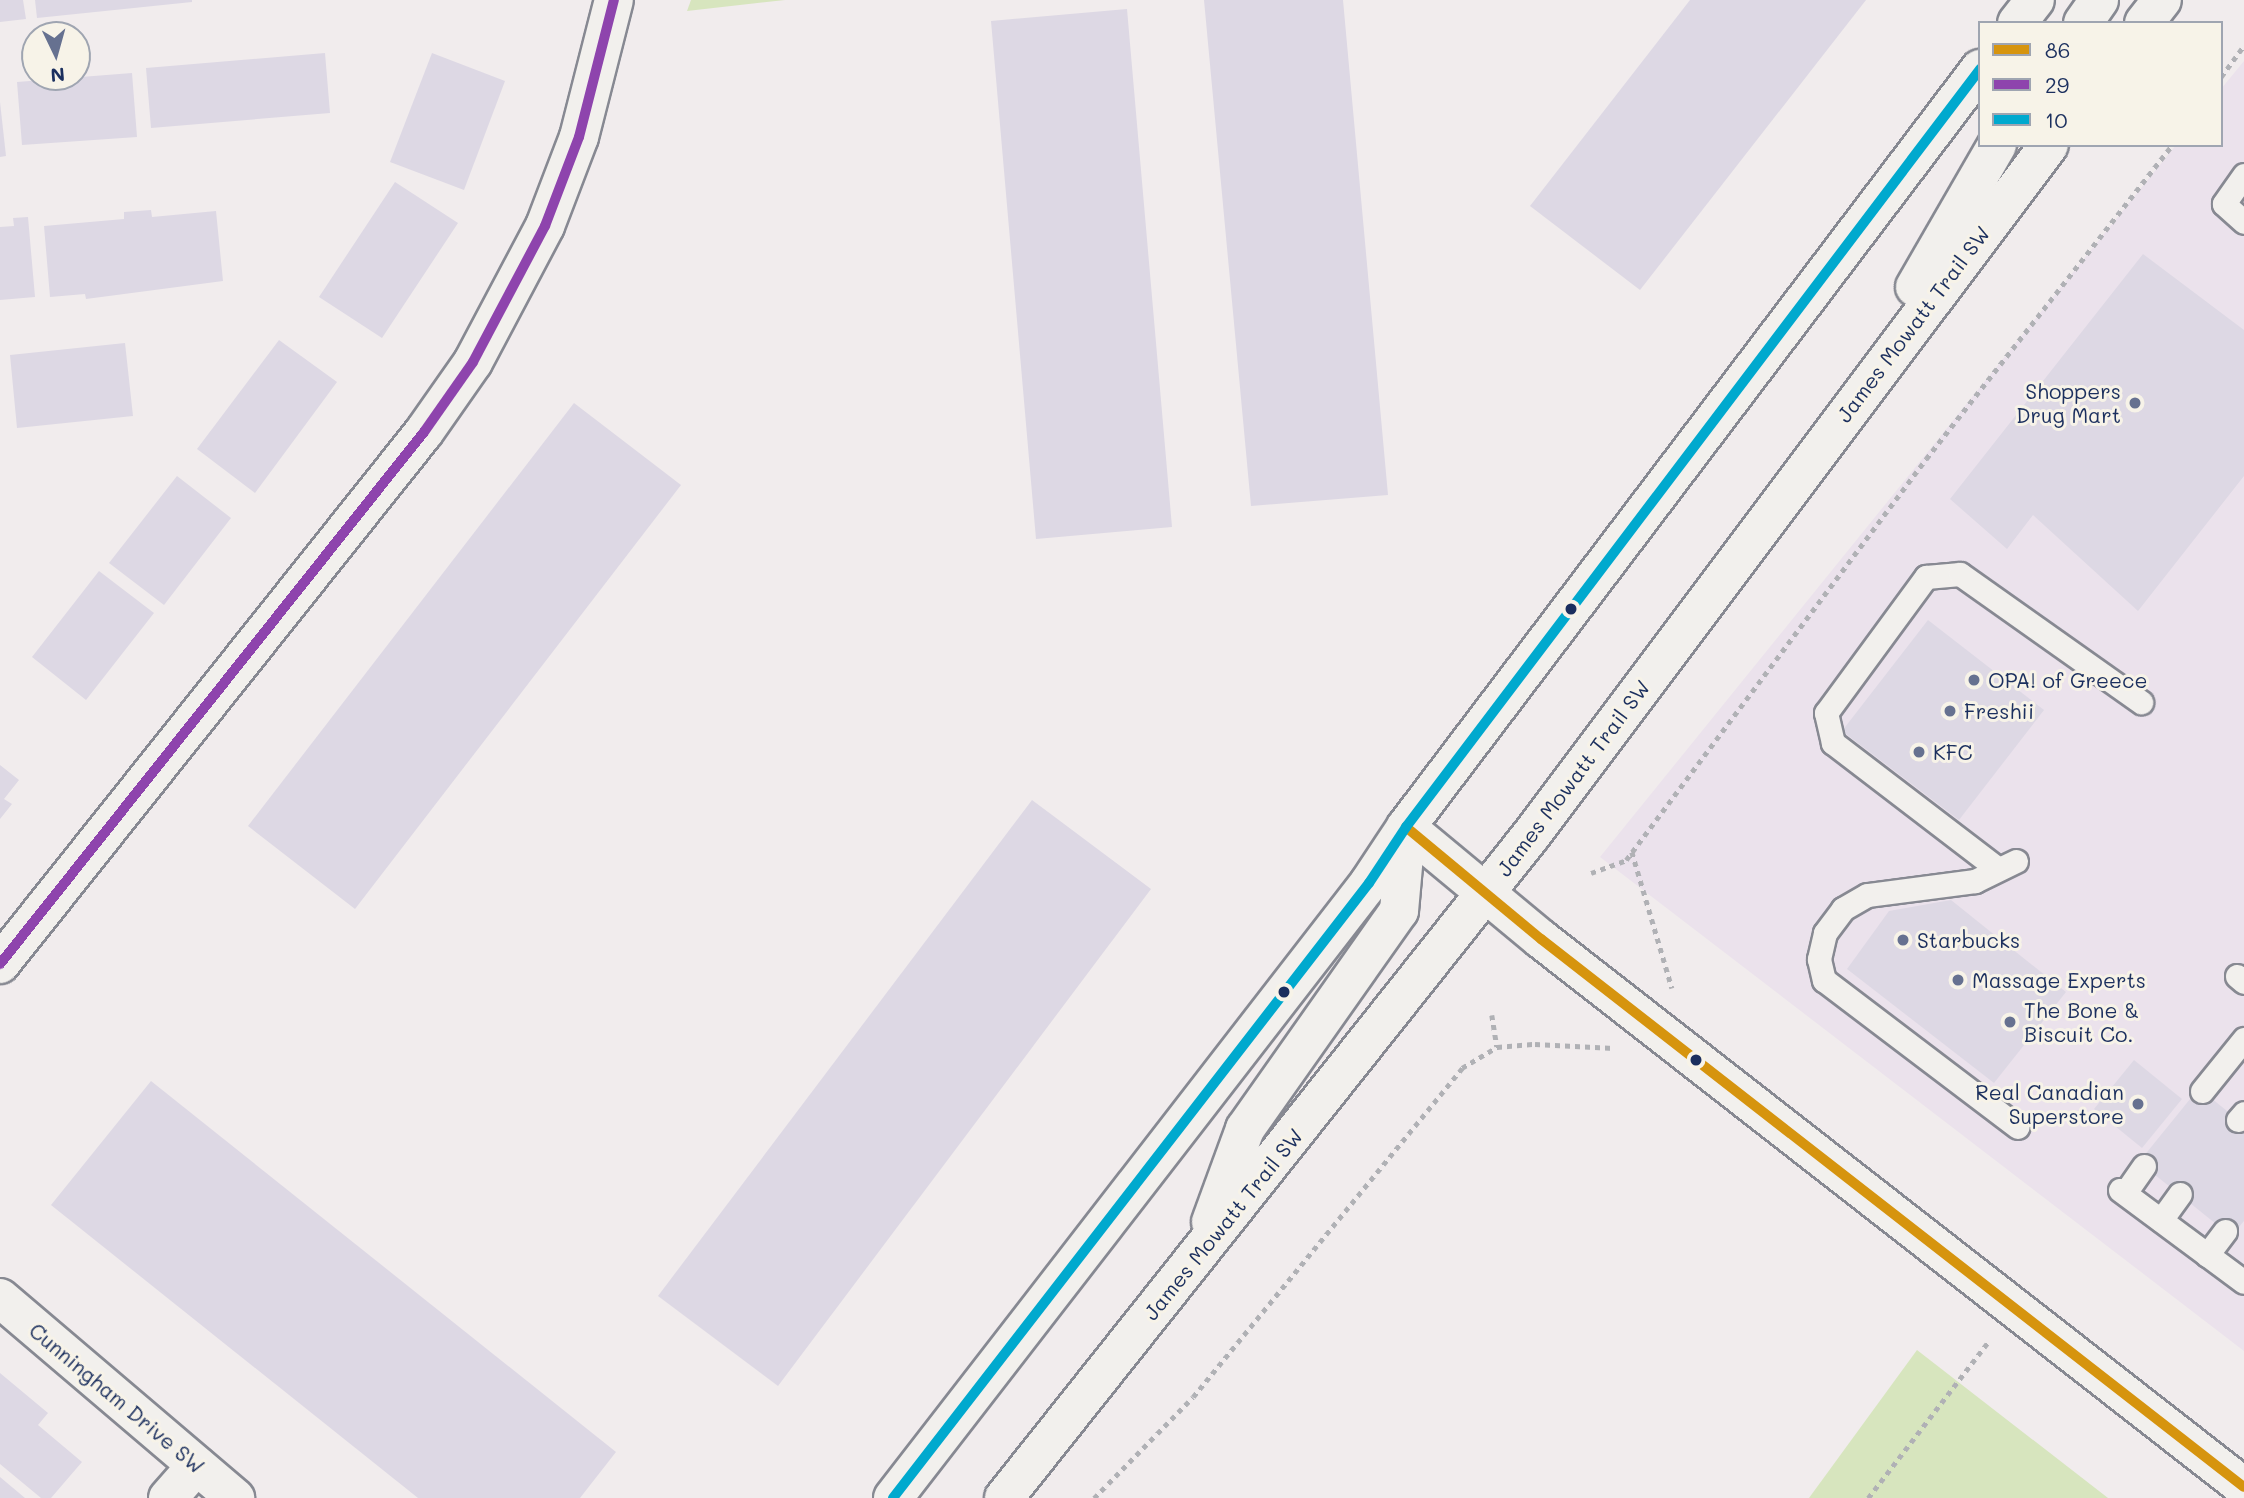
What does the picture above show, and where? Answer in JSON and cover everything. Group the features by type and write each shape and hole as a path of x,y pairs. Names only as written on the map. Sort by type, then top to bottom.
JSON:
{"main road":[{"path":"0,964 424,432 473,362 545,226 579,137 614,0"},
{"path":"2019,21 2035,0"},
{"path":"2084,21 2099,0"},
{"path":"2146,21 2162,0"},
{"path":"893,1498 1369,883 1406,827 1978,72"},
{"path":"1833,428 1996,147"},
{"name":"James Mowatt Trail SW","path":"1004,1498 1486,893 1833,428 2047,147"},
{"path":"1406,827 1486,893 2244,1487"},
{"path":"1198,1255 1245,1129 1399,911 1406,827"},
{"name":"Cunningham Drive SW","path":"0,1298 234,1498"},
{"path":"168,1498 196,1466"}],"lane":[{"path":"2244,175 2224,204 2244,222"},
{"path":"2018,1127 1824,980 1819,958 1825,933 1843,909 1867,895 1975,881 2007,865 1833,743 1826,713 1926,577 1960,574 2141,702"},
{"path":"2202,1091 2244,1039"},
{"path":"2144,1166 2123,1191 2244,1282"},
{"path":"2161,1220 2180,1194"},
{"path":"2207,1255 2225,1231"}],"path":[{"path":"2223,74 2244,45"},
{"path":"1591,873 1620,864 1632,852 1926,459 2170,147"},
{"path":"1632,852 1656,922"},
{"path":"1492,1015 1497,1047"},
{"path":"1094,1498 1193,1397 1462,1068 1497,1047 1535,1044 1564,1048"},
{"path":"1868,1498 1968,1372"}],"shaded area":[{"path":"2244,61 2244,1351 1600,857 2174,147 2223,147 2223,87"}],"green space":[{"path":"691,0 785,0 687,11"},
{"path":"1917,1350 2108,1498 1809,1498"}],"building":[{"path":"0,0 23,0 26,19 0,22"},
{"path":"35,0 192,0 192,2 37,18"},
{"path":"1204,0 1343,0 1388,495 1251,506"},
{"path":"1690,0 1866,0 1640,290 1530,206"},
{"path":"1127,9 1172,527 1036,539 991,21"},
{"path":"325,53 330,113 151,128 146,68"},
{"path":"432,53 505,81 464,190 390,162"},
{"path":"132,73 137,137 22,145 17,82 21,82 21,91 91,91 91,76"},
{"path":"0,102 6,156 0,157"},
{"path":"395,182 458,223 382,338 319,297"},
{"path":"151,210 152,217 216,211 223,281 86,299 85,294 50,297 44,226 124,219 124,212"},
{"path":"28,217 35,297 0,300 0,227 14,226 13,218"},
{"name":"Shoppers Drug Mart","path":"2143,254 2244,330 2244,476 2138,611 2033,515 2007,549 1950,499"},
{"path":"279,340 337,382 255,493 197,449"},
{"path":"125,343 133,416 17,428 10,355"},
{"path":"574,403 681,485 355,909 248,826"},
{"path":"177,476 231,518 164,605 109,563"},
{"path":"99,571 154,613 86,700 32,657"},
{"path":"1928,620 2044,710 1959,820 1842,731"},
{"path":"0,765 19,780 4,799 12,804 0,819"},
{"path":"1032,800 1151,889 778,1386 658,1296"},
{"path":"1951,900 2066,992 1994,1083 1847,969 1889,911"},
{"name":"Real Canadian Superstore","path":"2134,1060 2182,1099 2142,1148 2094,1109"},
{"path":"151,1081 616,1452 580,1498 418,1498 51,1205"},
{"name":"Real Canadian Superstore","path":"2199,1088 2244,1125 2244,1221 2231,1236 2139,1162"},
{"path":"0,1373 48,1413 38,1425 82,1462 51,1498 41,1498 0,1464"},
{"path":"0,1477 25,1498 0,1498"}],"transit line":[{"name":"29","path":"0,964 424,432 473,362 545,226 579,137 614,0"},
{"name":"10","path":"893,1498 1369,883 1406,827 1978,72"},
{"name":"86","path":"1406,827 1541,939 2244,1487"}],"place":[{"name":"Shoppers Drug Mart","path":"2135,403"},
{"name":"OPA! of Greece","path":"1974,680"},
{"name":"Freshii","path":"1950,711"},
{"name":"KFC","path":"1919,752"},
{"name":"Starbucks","path":"1903,940"},
{"name":"Massage Experts","path":"1958,980"},
{"name":"The Bone & Biscuit Co.","path":"2010,1022"},
{"name":"Real Canadian Superstore","path":"2138,1104"}]}
